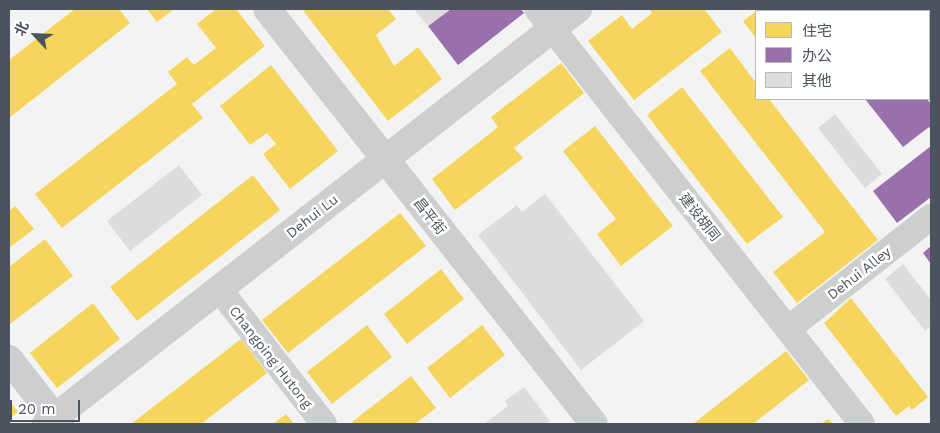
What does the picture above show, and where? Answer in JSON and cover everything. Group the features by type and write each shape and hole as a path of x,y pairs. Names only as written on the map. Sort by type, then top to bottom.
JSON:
{"street":[{"name":"昌平街","path":"267,9 594,424"},
{"name":"Dehui Lu","path":"53,422 385,159 545,19 578,9"},
{"name":"建设胡同","path":"545,19 862,424"},
{"name":"Dehui Alley","path":"788,329 931,216"},
{"name":"Changping Hutong","path":"219,289 324,424"},
{"path":"9,359 53,422"}],"building: 住宅":[{"path":"75,9 119,9 130,23 9,118 9,60"},
{"path":"147,9 174,9 157,22"},
{"path":"216,9 236,9 265,46 192,104 203,118 62,228 35,194 177,84 168,72 187,57 194,65 216,48 197,24"},
{"path":"302,9 388,9 396,19 376,35 394,66 418,47 442,79 388,121"},
{"path":"649,9 704,9 722,32 634,100 588,41 622,15 632,29 652,13"},
{"path":"759,9 859,10 758,10"},
{"path":"755,12 755,37 743,21"},
{"path":"730,48 755,82 755,100 770,100 878,240 797,303 773,272 825,232 700,71"},
{"path":"561,63 584,93 514,148 523,158 455,210 432,179 498,127 491,117"},
{"path":"271,65 338,151 290,189 263,154 276,144 267,133 250,145 220,106"},
{"path":"682,87 783,217 747,244 647,115"},
{"path":"595,126 673,226 621,266 597,234 616,219 563,151"},
{"path":"253,175 280,210 137,321 110,287"},
{"path":"15,206 34,229 9,248 9,211"},
{"path":"400,213 426,246 288,353 262,320"},
{"path":"45,239 73,276 10,324 9,267"},
{"path":"441,269 464,299 407,344 384,314"},
{"path":"851,298 928,397 912,410 909,406 896,416 824,323"},
{"path":"93,303 120,339 57,388 30,353"},
{"path":"367,325 392,357 332,404 307,372"},
{"path":"482,325 505,355 450,398 427,368"},
{"path":"241,339 267,373 201,424 131,424"},
{"path":"786,351 809,380 753,424 693,424"},
{"path":"411,376 436,408 415,424 354,424 352,422"},
{"path":"9,400 18,412 9,419"},
{"path":"286,414 294,424 273,424"},
{"path":"828,419 833,424 821,424"}],"building: 办公":[{"path":"451,9 521,9 524,13 458,65 428,26"},
{"path":"866,100 928,100 931,104 931,131 929,127 903,147"},
{"path":"931,146 931,197 897,223 873,191"},
{"path":"931,246 931,264 923,253"}],"building: 其他":[{"path":"414,9 446,9 448,11 428,26"},
{"path":"835,114 882,174 865,188 818,128"},
{"path":"179,165 202,195 130,251 107,221"},
{"path":"545,194 644,321 581,370 478,235 517,205 522,212"},
{"path":"903,264 931,300 931,326 925,331 885,279"},
{"path":"524,387 550,421 545,424 484,424 508,406 505,401"}]}
